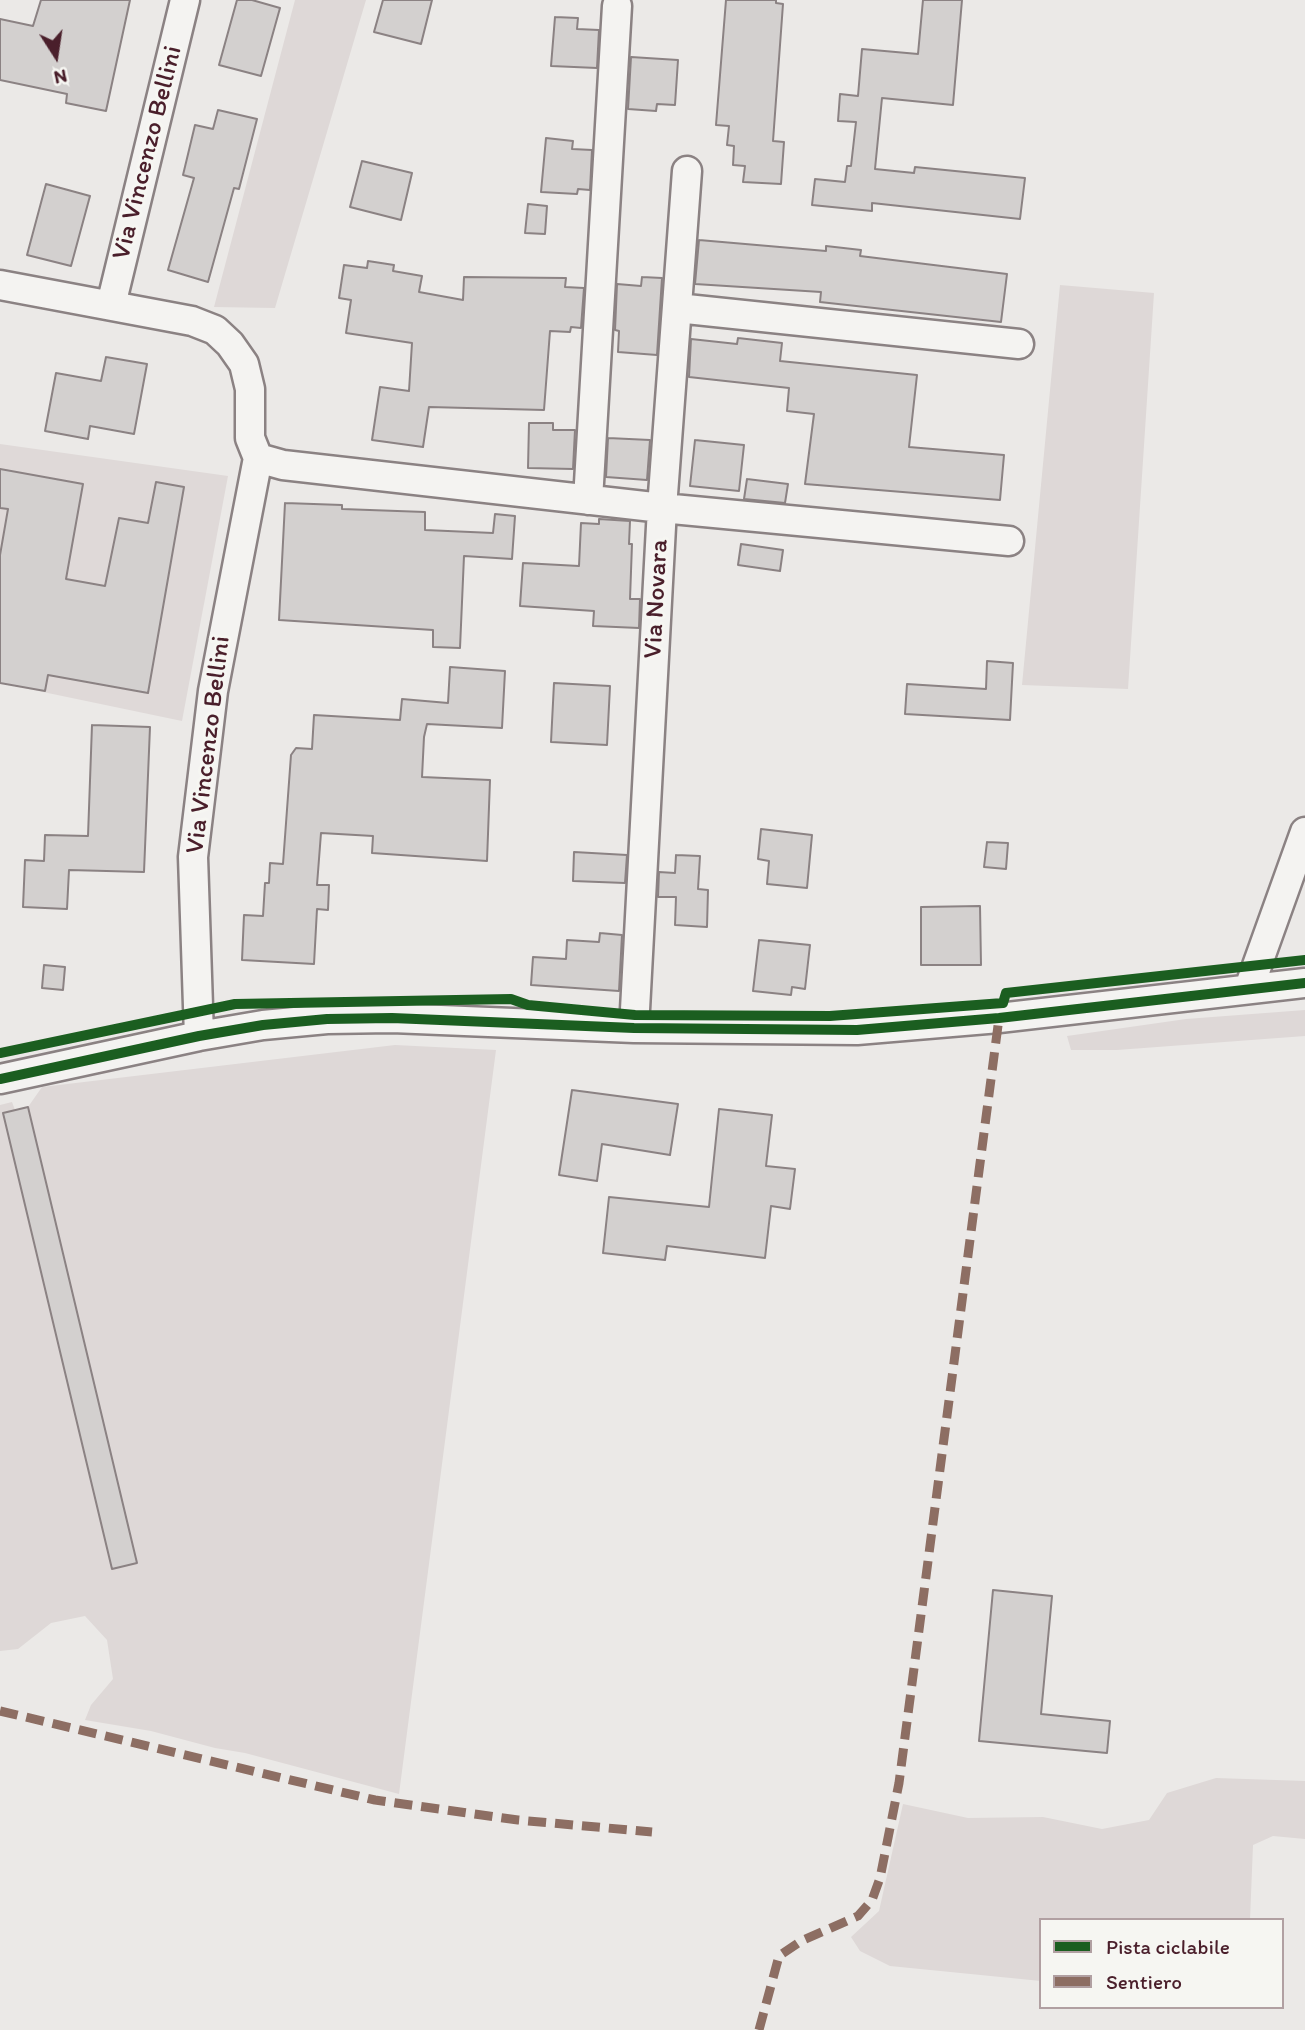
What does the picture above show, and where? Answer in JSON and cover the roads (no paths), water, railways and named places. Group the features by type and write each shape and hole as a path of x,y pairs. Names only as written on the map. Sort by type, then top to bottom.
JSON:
{"street":[{"name":"Via Vincenzo Bellini","path":"111,305 185,0"},
{"path":"588,500 617,6"},
{"name":"Via Novara","path":"634,1028 663,508 687,171"},
{"name":"Via Vincenzo Bellini","path":"0,285 192,321 215,330 230,344 244,364 250,389 250,438 258,458 213,691 193,857 199,1036"},
{"path":"677,308 1019,344"},
{"path":"258,458 283,465 588,500 1009,541"},
{"path":"1250,988 1305,832"},
{"path":"0,1079 199,1036 263,1025 327,1019 392,1018 634,1028 857,1030 999,1018 1305,982"}]}
